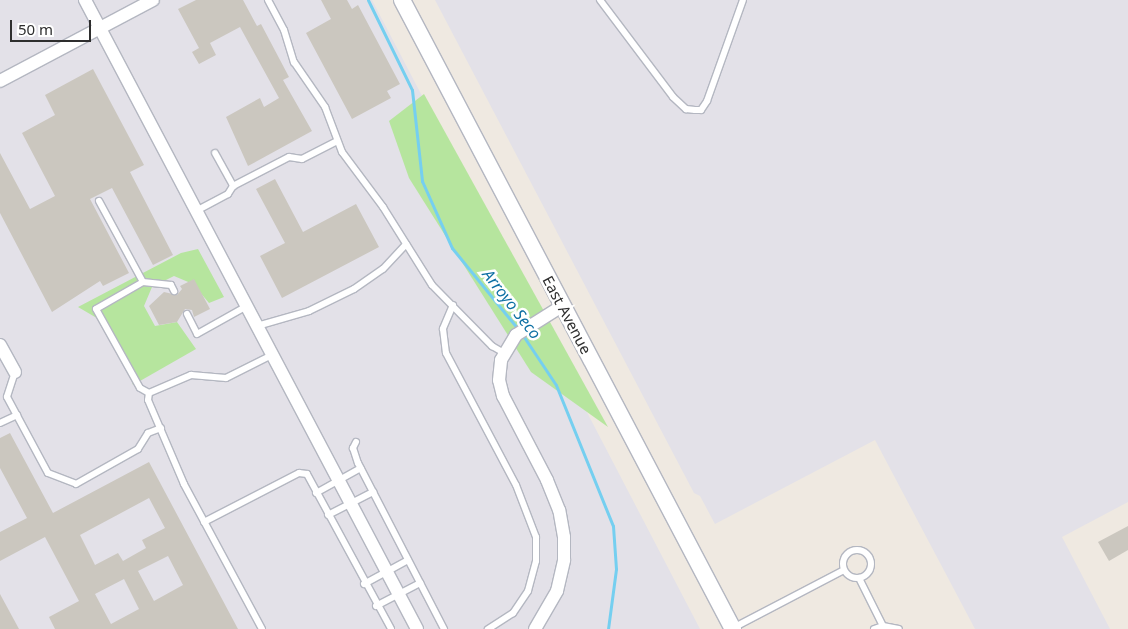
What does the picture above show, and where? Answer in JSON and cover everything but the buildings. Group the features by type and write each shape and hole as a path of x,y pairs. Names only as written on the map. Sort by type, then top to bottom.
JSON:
{"street":[{"path":"85,0 417,629"},
{"path":"0,81 153,0"},
{"name":"East Avenue","path":"402,0 733,628"},
{"path":"535,629 557,591 564,560 564,537 559,510 547,480 503,396 499,380 504,353 516,335 562,306"},
{"path":"2,352 14,372"}],"lane":[{"path":"268,0 284,30 294,62 325,107 342,152 406,244 428,280 492,346 504,353"},
{"path":"600,0 673,97 686,108 701,110 707,101 743,0"},
{"path":"196,211 228,194 233,186 289,157 302,158 337,141"},
{"path":"215,153 233,186"},
{"path":"99,201 142,282"},
{"path":"257,326 309,311 354,289 383,269 406,244"},
{"path":"149,393 140,388 96,309 142,282 171,285 174,290"},
{"path":"453,305 443,329 446,353 516,485 536,536 536,561 528,591 513,613 488,629"},
{"path":"187,314 197,334 247,306"},
{"path":"149,393 191,375 226,378 272,355"},
{"path":"14,372 7,397 48,473 76,484 138,449 148,434 161,428"},
{"path":"149,393 148,400 165,436 174,462 262,629"},
{"path":"0,423 16,415"},
{"path":"356,442 353,448 361,468 444,629"},
{"path":"316,493 361,468"},
{"path":"204,522 299,473 307,474 364,584 391,629"},
{"path":"328,515 350,502 373,492"},
{"path":"856,550 865,552 871,565 867,573 859,578 850,576 844,570 843,561 848,553 856,550"},
{"path":"364,584 408,560"},
{"path":"733,628 844,570"},
{"path":"859,578 883,626"},
{"path":"376,606 420,583"},
{"path":"874,629 883,626 899,629"}],"shaded area":[{"path":"0,0 372,0 700,629 0,629"},
{"path":"435,0 1128,0 1128,502 1062,537 1110,629 975,629 875,440 715,524 700,496 694,493"}],"green space":[{"path":"424,94 608,427 531,372 409,178 389,121"},
{"path":"198,249 224,297 209,303 193,284 174,276 152,287 144,306 155,326 177,322 196,349 133,385 125,359 107,324 78,307 181,253"}],"waterway":[{"name":"Arroyo Seco","path":"368,0 412,90 422,181 452,248 518,329"},
{"name":"Arroyo Seco","path":"522,334 556,385 613,526 616,569 608,629"}]}
